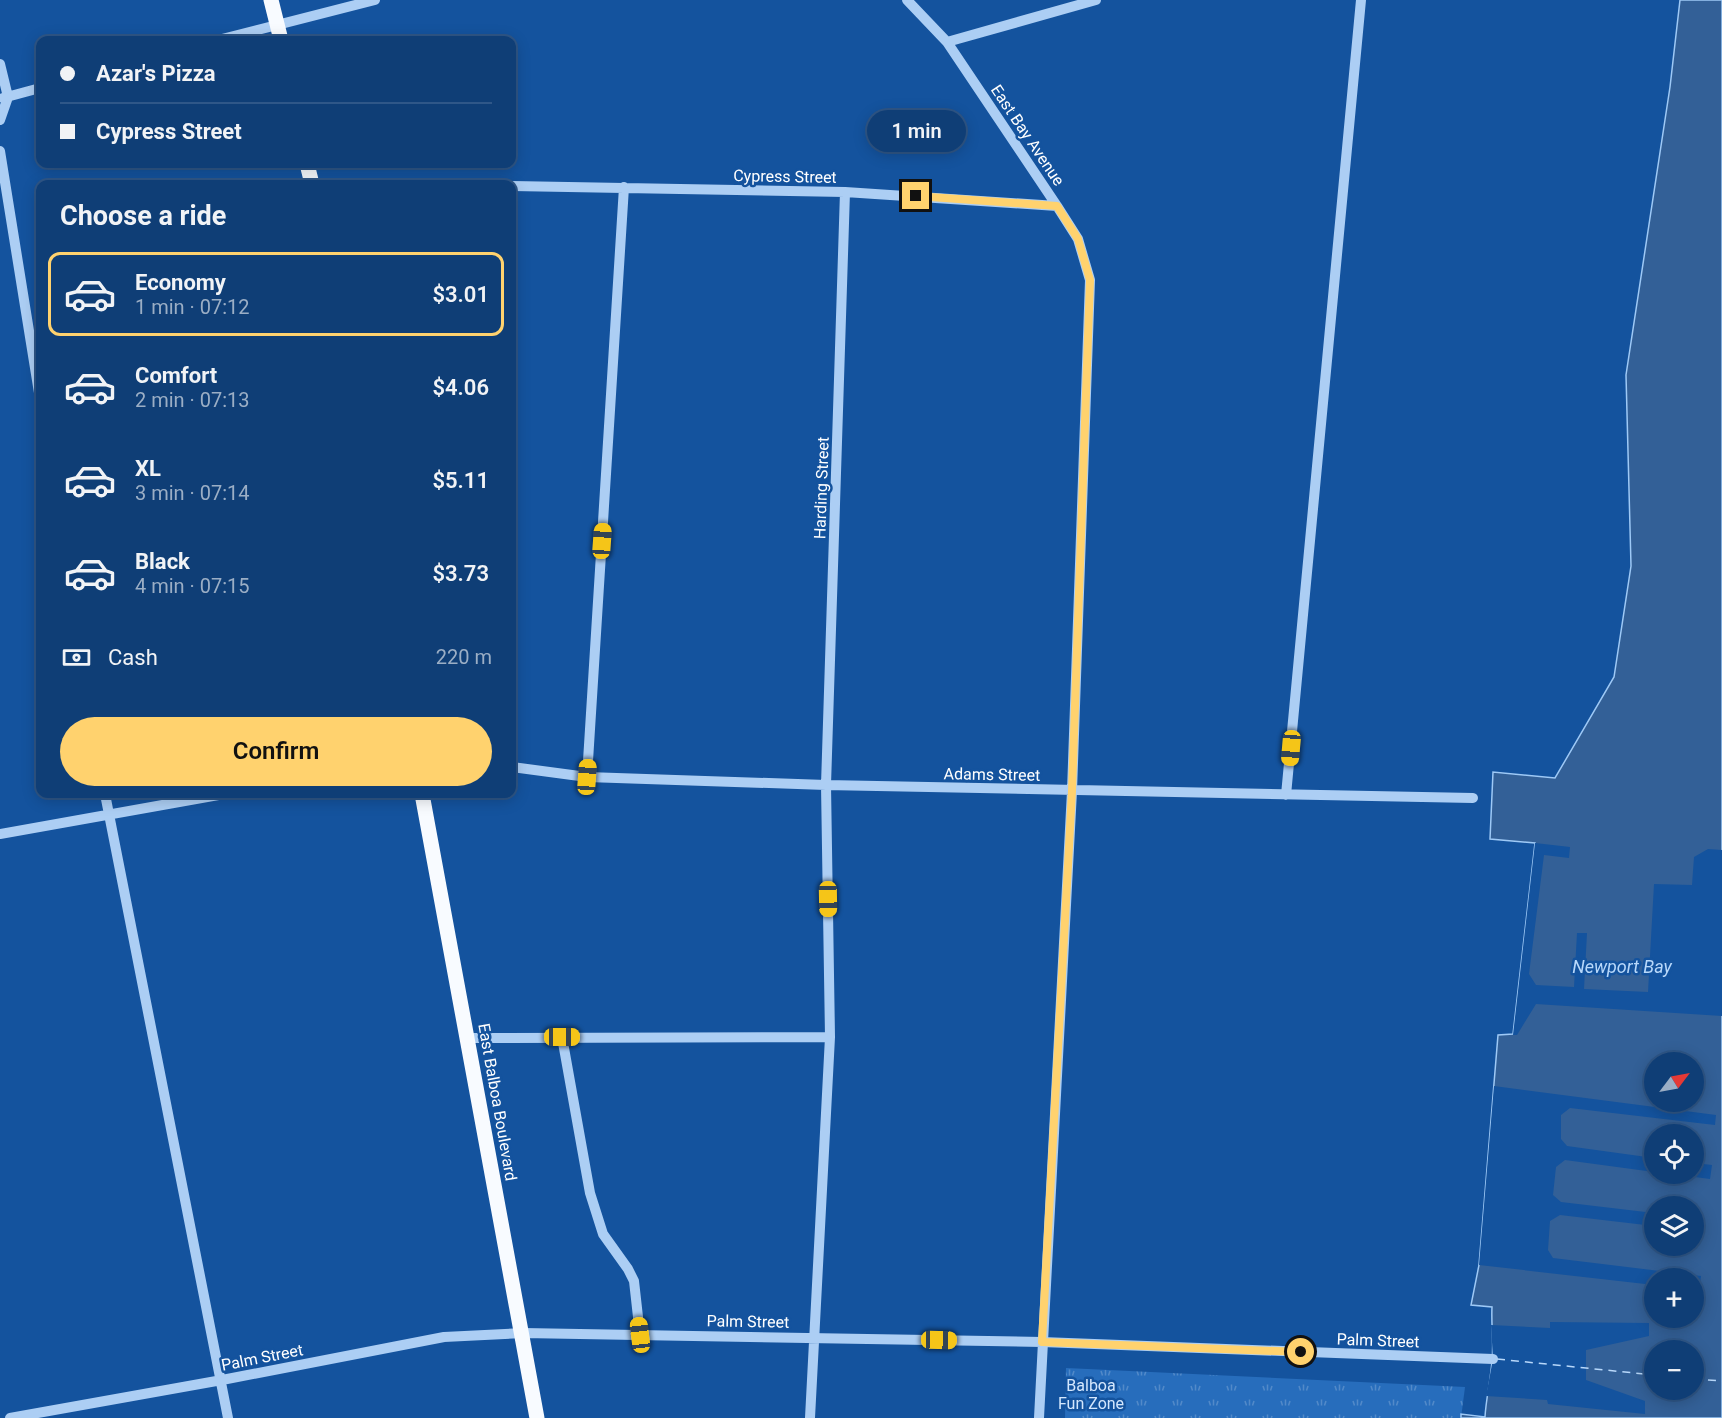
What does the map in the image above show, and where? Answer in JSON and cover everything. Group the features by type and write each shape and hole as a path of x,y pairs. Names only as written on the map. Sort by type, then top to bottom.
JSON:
{"main road":[{"path":"271,0 279,36"},
{"name":"East Balboa Boulevard","path":"424,798 537,1418"}],"street":[{"path":"234,36 375,0"},
{"name":"East Bay Avenue","path":"907,0 947,42 1057,206 1078,239 1090,280 1072,791 1039,1418"},
{"path":"947,42 1096,0"},
{"path":"1286,795 1361,0"},
{"path":"0,64 4,98 0,120"},
{"path":"4,98 36,89"},
{"path":"0,151 36,374"},
{"name":"Cypress Street","path":"516,186 845,192 1057,206"},
{"path":"587,777 624,187"},
{"name":"Harding Street","path":"810,1418 830,1036 826,785 845,192"},
{"name":"Adams Street","path":"516,768 587,777 826,785 1473,798"},
{"path":"106,798 228,1418"},
{"path":"0,834 203,798"},
{"path":"468,1038 830,1036"},
{"path":"562,1037 590,1193 603,1233 634,1281 640,1335"},
{"name":"Palm Street","path":"10,1418 444,1337 522,1334 813,1337 1042,1342 1493,1359"}],"green space":[{"name":"Balboa Fun Zone","path":"1066,1368 1465,1387 1461,1418 1065,1418"}],"water":[{"name":"Newport Bay","path":"1680,0 1722,0 1722,1418 1461,1418 1461,1414 1485,1417 1491,1374 1492,1307 1471,1305 1479,1265 1498,1035 1513,1034 1535,843 1490,839 1493,772 1555,778 1614,677 1631,566 1626,375 1670,87"}],"pier":[{"path":"1535,843 1570,847 1569,858 1544,855 1529,974 1536,985 1574,987 1577,933 1587,933 1584,989 1648,992 1654,884 1692,885 1694,857 1708,849 1722,850 1722,1016 1536,1004 1517,1035 1513,1035"},
{"path":"1494,1086 1644,1106 1644,1112 1693,1112 1716,1115 1715,1125 1570,1108 1561,1115 1561,1139 1567,1146 1644,1157 1644,1171 1565,1160 1556,1167 1553,1195 1561,1202 1644,1212 1644,1225 1560,1215 1550,1221 1548,1250 1553,1258 1644,1269 1644,1284 1479,1265"},
{"path":"1704,1164 1712,1165 1710,1179 1704,1178"},
{"path":"1550,1322 1644,1323 1644,1328 1649,1328 1649,1336 1586,1350 1586,1380 1645,1401 1645,1414 1548,1404 1547,1400 1486,1396 1493,1359 1491,1325 1550,1328"}],"ferry route":[{"path":"1497,1359 1644,1374"},
{"path":"1704,1380 1722,1381"}],"route":[{"path":"916,196 1057,206 1078,239 1090,280 1072,791 1042,1342 1301,1352"}]}
